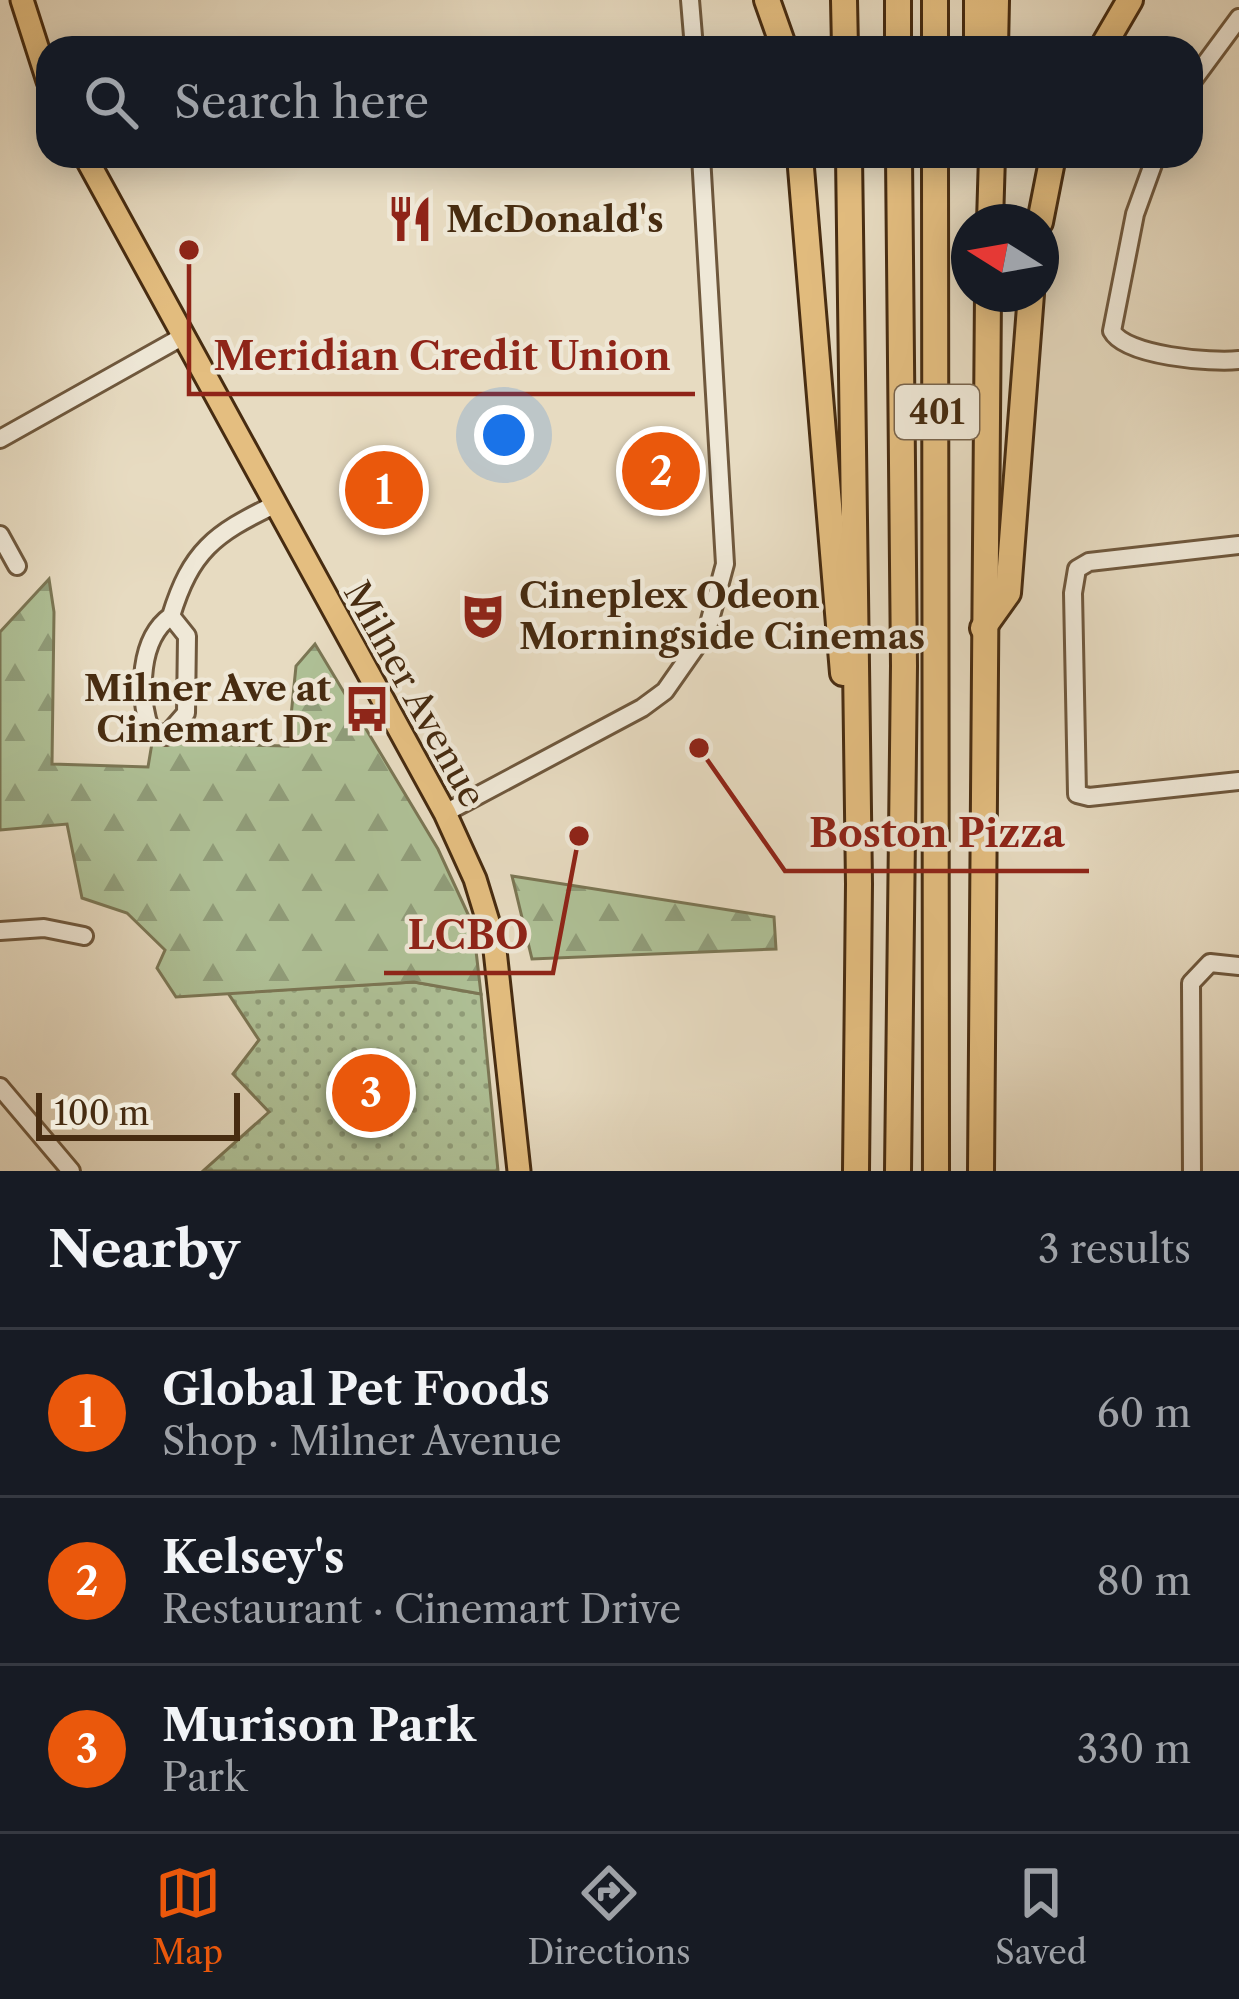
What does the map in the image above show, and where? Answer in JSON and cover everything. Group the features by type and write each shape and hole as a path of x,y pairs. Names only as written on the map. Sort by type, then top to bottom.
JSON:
{"highway":[{"path":"766,0 780,36"},
{"path":"844,0 845,36"},
{"path":"898,0 898,36"},
{"path":"935,0 935,36"},
{"path":"976,0 976,36"},
{"path":"994,36 996,0"},
{"path":"1109,36 1130,0"},
{"path":"801,168 859,884"},
{"name":"401","path":"849,168 859,884 856,1171"},
{"name":"401","path":"898,1171 904,666 899,168"},
{"name":"401","path":"935,168 936,1171"},
{"path":"976,168 976,204"},
{"path":"991,204 992,168"},
{"path":"1044,204 1051,168"},
{"path":"981,312 986,329"},
{"name":"401","path":"981,1171 987,312"},
{"path":"983,628 1008,593 1029,312"}],"main road":[{"path":"22,0 36,44"},
{"name":"Milner Avenue","path":"91,168 180,338 445,813 475,879 494,941 518,1171"}],"street":[{"path":"690,0 693,36"},
{"path":"1203,67 1239,18"},
{"path":"445,813 642,708 677,676 707,631 724,564 702,168"},
{"path":"1152,168 1126,248 1112,322 1115,338 1203,361 1239,360"},
{"path":"0,439 180,338"},
{"path":"171,616 187,636 186,713 166,736 150,729 144,711 147,643 171,616 184,574 205,545 274,505"},
{"path":"0,535 17,566"},
{"path":"1239,545 1089,562 1078,569 1073,593 1077,794 1088,797 1239,782"},
{"path":"0,931 44,928 84,937"},
{"path":"1192,1171 1192,983 1210,963 1239,966"},
{"path":"0,1087 63,1168"}],"green space":[{"path":"49,579 54,612 52,764 148,767 152,743 288,746 296,666 315,644 438,849 473,925 481,994 414,982 176,997 157,968 165,950 127,913 82,898 67,824 0,830 0,632"},
{"path":"512,876 774,917 776,949 532,959"},
{"path":"414,982 481,994 498,1171 203,1171 269,1112 233,1074 259,1040 228,993"}],"place":[{"name":"McDonald's","path":"410,219"},
{"name":"Meridian Credit Union","path":"189,250"},
{"name":"Kelsey's","path":"661,471"},
{"name":"Global Pet Foods","path":"384,490"},
{"name":"Cineplex Odeon Morningside Cinemas","path":"483,616"},
{"name":"Milner Ave at Cinemart Dr","path":"367,709"},
{"name":"Boston Pizza","path":"699,748"},
{"name":"LCBO","path":"579,836"},
{"name":"Murison Park","path":"371,1093"}]}
